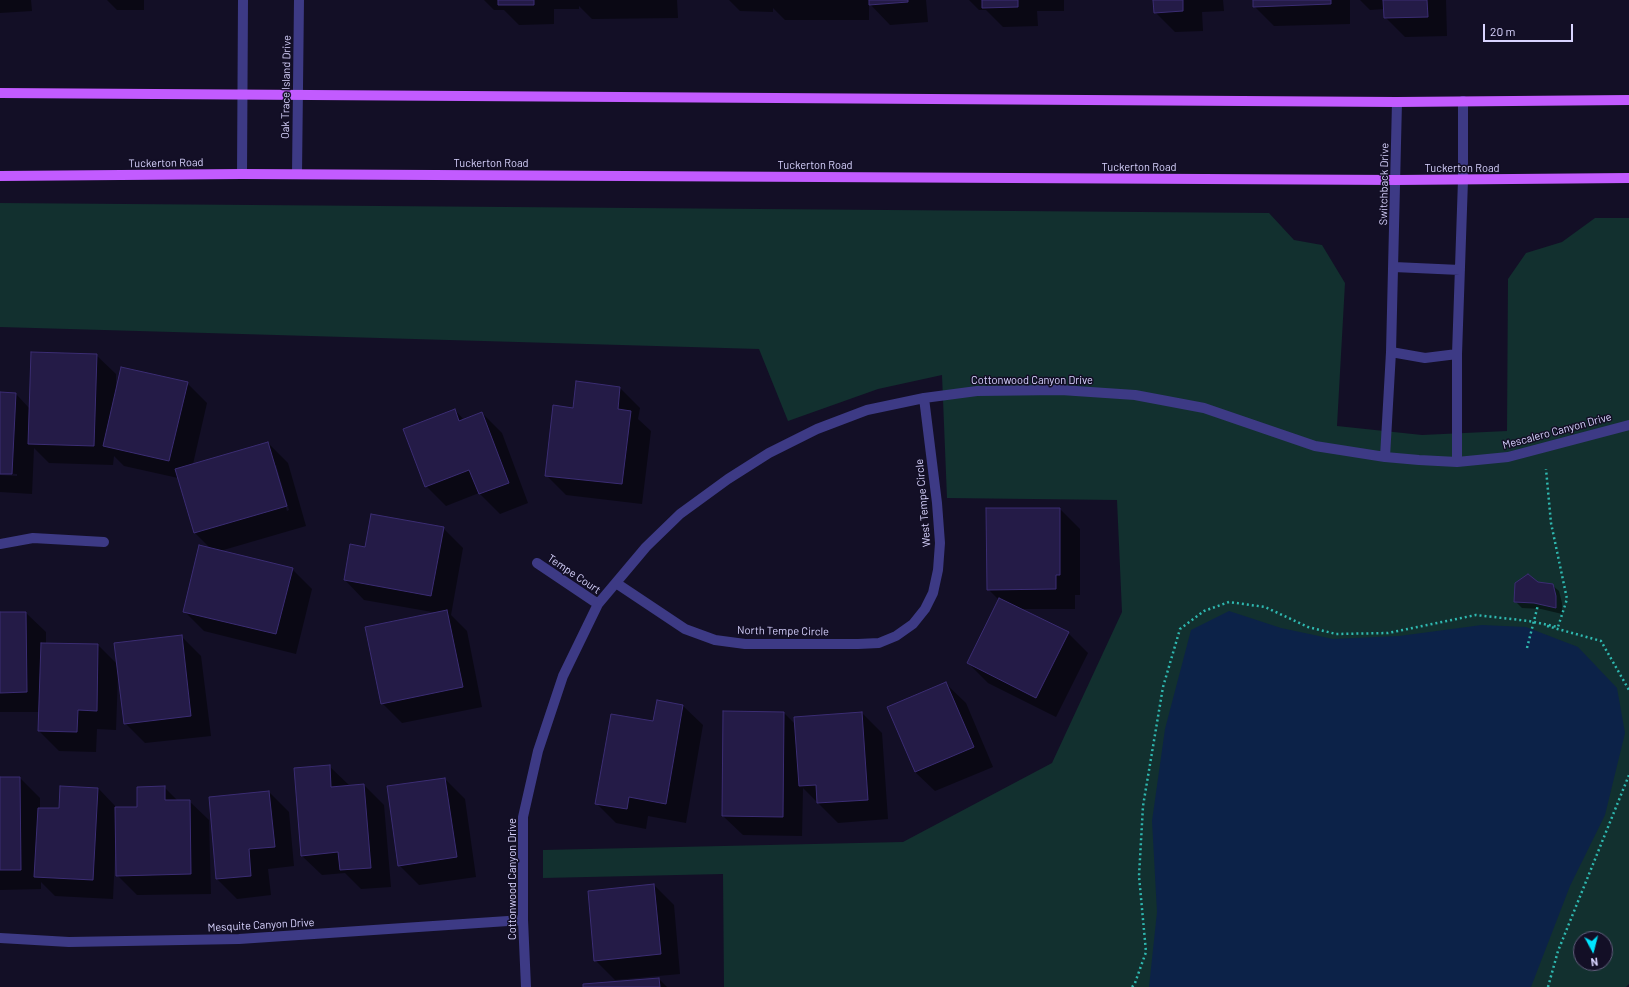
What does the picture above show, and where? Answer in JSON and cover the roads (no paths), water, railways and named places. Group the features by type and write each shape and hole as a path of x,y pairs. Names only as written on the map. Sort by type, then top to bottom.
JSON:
{"main road":[{"path":"0,93 1398,102 1629,100"},
{"name":"Tuckerton Road","path":"0,176 297,174 1396,180 1629,178"}],"street":[{"path":"242,174 243,0"},
{"name":"Oak Trace Island Drive","path":"297,174 299,0"},
{"name":"Switchback Drive","path":"1385,457 1391,352 1398,102"},
{"path":"1458,462 1457,354 1463,180 1463,102"},
{"path":"1394,268 1460,270"},
{"path":"1391,352 1425,358 1457,354"},
{"name":"Cottonwood Canyon Drive","path":"526,987 523,920 524,817 538,751 563,676 598,604 646,547 680,514 728,479 769,453 817,429 867,410 924,398 977,391 1061,390 1135,395 1204,408 1315,446 1385,457 1419,460"},
{"name":"West Tempe Circle","path":"913,624 933,593 938,570 940,543 938,503 924,398"},
{"name":"Mescalero Canyon Drive","path":"1419,460 1458,462 1508,457 1629,425"},
{"path":"0,544 33,538 104,542"},
{"name":"Tempe Court","path":"537,563 598,604"},
{"name":"North Tempe Circle","path":"616,582 685,629 714,640 744,644 879,643 896,636 913,624"},
{"name":"Mesquite Canyon Drive","path":"0,938 69,942 238,939 523,920"}],"water":[{"path":"1229,611 1281,628 1333,639 1399,636 1482,625 1526,627 1578,647 1617,688 1625,733 1605,815 1570,886 1531,987 1149,987 1157,912 1152,821 1165,729 1191,630"}]}
